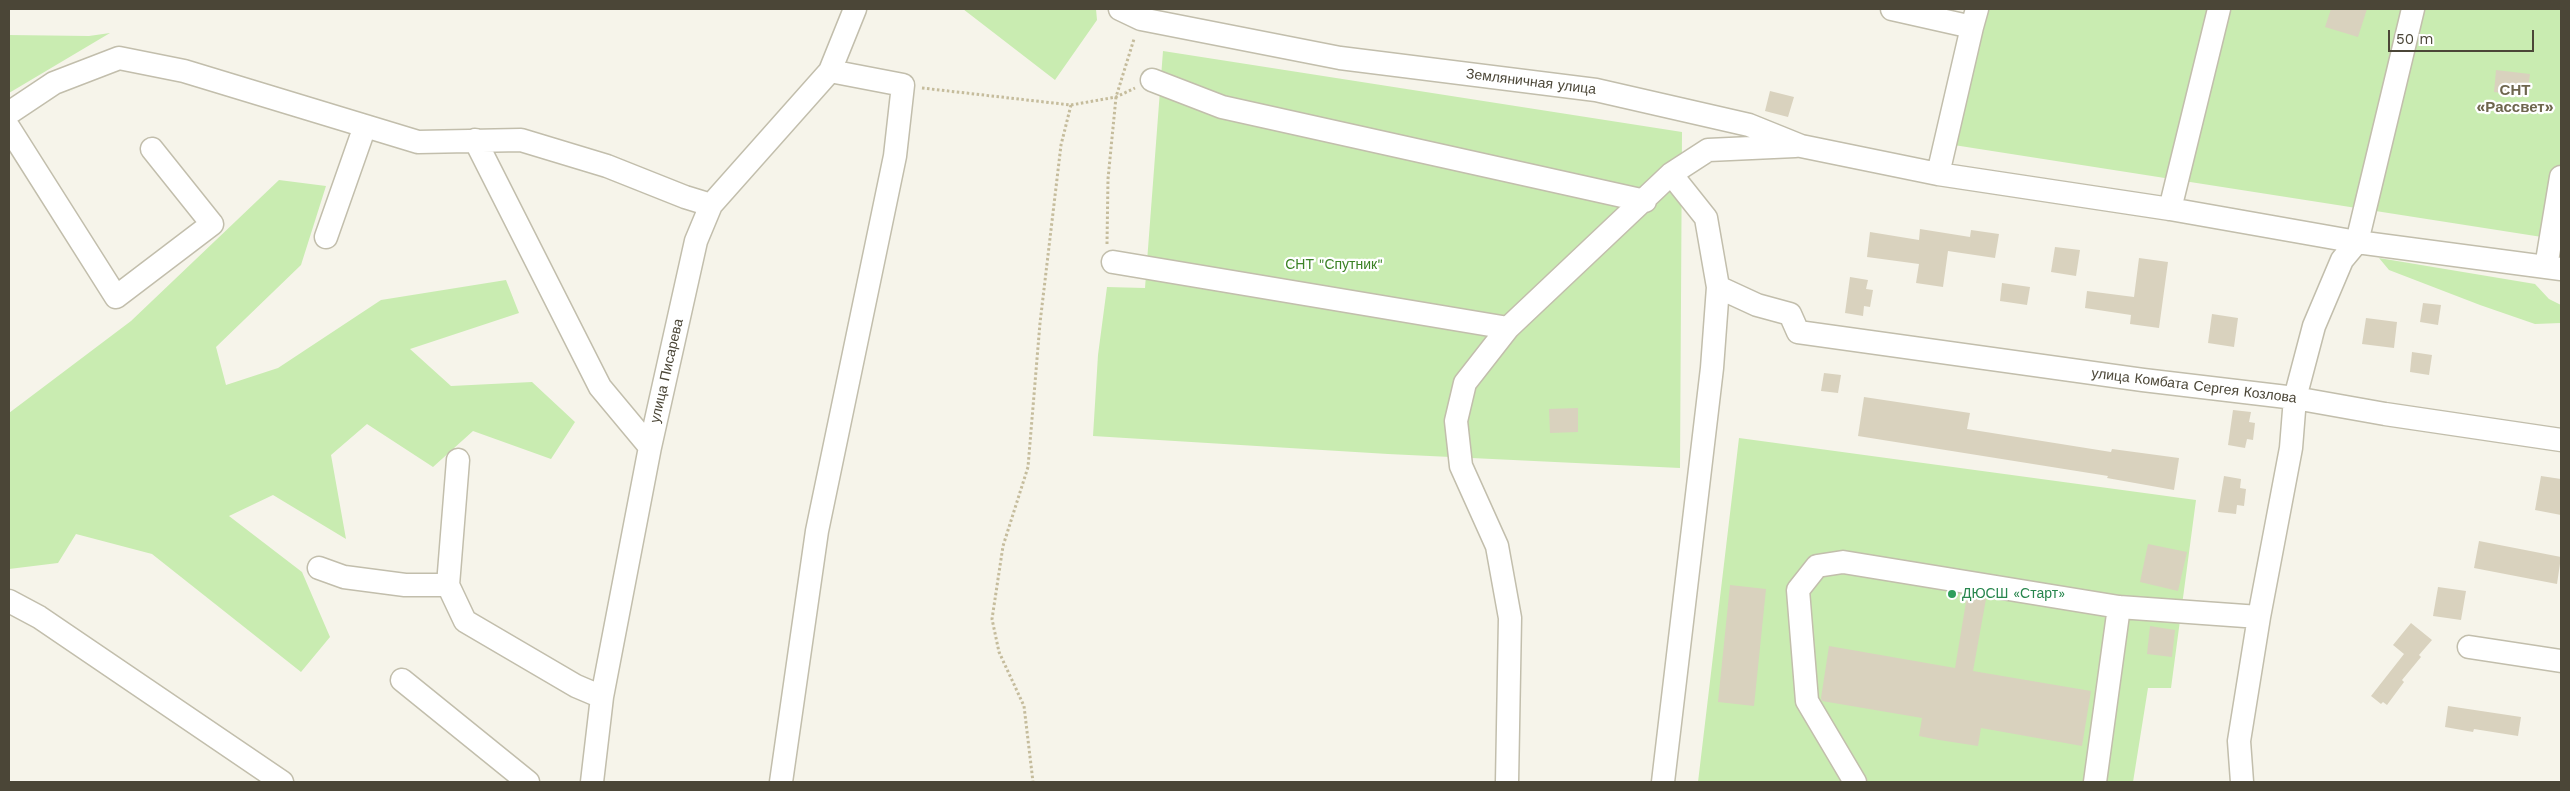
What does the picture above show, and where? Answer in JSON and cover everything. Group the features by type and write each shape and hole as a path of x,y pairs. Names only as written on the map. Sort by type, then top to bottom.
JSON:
{"street":[{"name":"улица Писарева","path":"592,782 602,696 650,447 696,241 711,205 830,71 855,9"},
{"name":"Земляничная улица","path":"1120,9 1141,19 1340,58 1596,90 1749,125 1801,146 1938,174 2170,209 2357,242 2554,268"},
{"path":"1892,9 1975,18 1938,174"},
{"path":"2170,209 2219,9"},
{"path":"2242,782 2239,741 2259,617 2291,448 2295,398 2314,326 2342,260 2357,242 2413,9"},
{"path":"9,112 54,83 120,58 184,71 418,142 521,140 608,166 685,197 711,205"},
{"path":"781,782 817,531 895,156 903,85 830,71"},
{"path":"1152,80 1222,107 1644,201"},
{"path":"326,238 365,126"},
{"path":"9,128 116,298 212,224 152,149"},
{"path":"475,140 600,388 650,447"},
{"path":"1507,782 1510,618 1497,546 1461,466 1456,421 1465,383 1508,328 1671,174 1708,150 1801,146"},
{"path":"1663,782 1712,368 1718,287 1706,218 1671,174"},
{"path":"2554,268 2561,177"},
{"path":"1113,262 1508,328"},
{"name":"улица Комбата Сергея Козлова","path":"1718,287 1757,305 1790,314 1798,332 1827,334 2143,380 2295,398 2561,440"},
{"path":"458,460 448,585 465,621 576,686 602,696"},
{"path":"1855,782 1807,701 1798,590 1817,566 1843,562 2120,607 2259,617"},
{"path":"319,568 344,577 405,585 448,585"},
{"path":"9,601 39,617 282,782"},
{"path":"2095,782 2120,607"},
{"path":"2469,647 2561,661"},
{"path":"402,680 528,782"}],"path":[{"path":"1113,262 1107,258 1108,189 1116,96 1141,19"},
{"path":"903,85 1071,105 1116,96 1152,80"},
{"path":"1033,782 1024,706 999,652 992,619 1003,546 1028,467 1040,323 1058,165 1071,105"}],"green space":[{"path":"963,9 1096,9 1097,20 1055,80"},
{"name":"СНТ «Рассвет»","path":"1978,9 2561,9 2561,240 1941,143"},
{"path":"110,33 9,93 9,35 89,36"},
{"name":"СНТ \"Спутник\"","path":"1163,51 1682,132 1680,468 1388,454 1093,436 1098,355 1107,287 1145,288"},
{"path":"279,180 326,186 301,265 216,347 226,385 278,368 381,300 506,280 519,313 410,349 451,386 532,382 575,422 551,459 473,431 433,467 367,424 331,455 346,539 273,495 229,516 302,572 330,637 301,672 152,554 76,534 58,563 9,569 9,413 131,321"},
{"path":"2379,258 2535,284 2549,299 2561,305 2561,323 2535,324 2480,305 2389,270"},
{"name":"ДЮСШ «Старт»","path":"1739,438 2196,500 2171,688 2148,688 2133,782 1698,782"}],"building":[{"path":"2331,9 2367,9 2358,37 2325,27"},
{"path":"2496,70 2530,74 2527,96 2494,92"},
{"path":"1770,91 1794,97 1788,117 1765,111"},
{"path":"1920,229 1970,237 1971,230 1999,234 1995,258 1948,251 1943,287 1916,283 1919,264 1867,257 1870,232 1919,240"},
{"path":"2055,247 2080,250 2076,276 2051,272"},
{"path":"2139,258 2168,262 2159,328 2130,324 2131,315 2085,308 2087,291 2134,297"},
{"path":"1850,277 1868,280 1866,289 1873,290 1870,307 1864,306 1863,316 1845,313"},
{"path":"2002,283 2030,287 2027,305 2000,301"},
{"path":"2423,303 2441,305 2438,325 2420,322"},
{"path":"2212,314 2238,318 2234,347 2208,343"},
{"path":"2366,318 2397,322 2394,348 2362,344"},
{"path":"2412,352 2432,355 2429,375 2410,372"},
{"path":"1824,373 1841,375 1838,393 1821,391"},
{"path":"1864,397 1970,413 1967,429 2111,452 2112,449 2179,458 2174,490 2107,478 2108,476 1858,436"},
{"path":"1578,408 1578,432 1550,433 1549,409"},
{"path":"2233,410 2251,412 2249,422 2255,423 2253,440 2247,439 2245,448 2228,445"},
{"path":"2224,476 2241,479 2240,488 2246,489 2244,506 2237,505 2236,514 2218,512"},
{"path":"2541,476 2561,479 2561,515 2535,510"},
{"path":"2479,541 2561,557 2557,584 2474,568"},
{"path":"2148,544 2187,552 2178,591 2140,582"},
{"path":"1730,585 1766,589 1754,706 1718,702"},
{"path":"2438,587 2466,591 2461,620 2433,616"},
{"path":"1967,596 1986,599 1973,671 2091,691 2082,746 1981,728 1978,746 1939,740 1919,736 1922,718 1822,701 1829,646 1955,668"},
{"path":"2411,623 2432,640 2419,655 2421,657 2402,680 2404,682 2387,705 2383,702 2381,704 2371,696 2404,654 2393,645"},
{"path":"2150,626 2175,630 2172,657 2147,654"},
{"path":"2448,706 2521,717 2518,736 2474,729 2473,732 2445,727"}],"place":[{"name":"ДЮСШ «Старт»","path":"1952,594"}],"district":[{"name":"СНТ «Рассвет»","path":"2515,100"}]}
